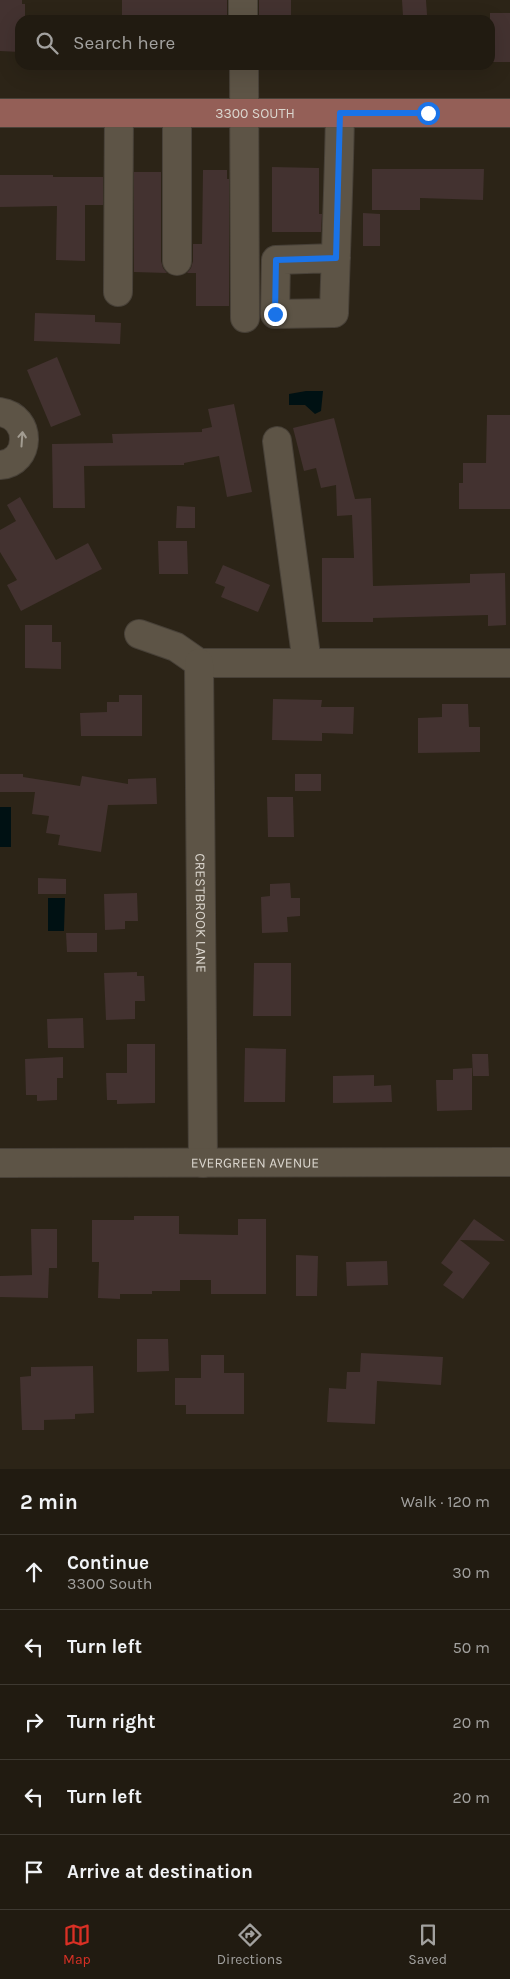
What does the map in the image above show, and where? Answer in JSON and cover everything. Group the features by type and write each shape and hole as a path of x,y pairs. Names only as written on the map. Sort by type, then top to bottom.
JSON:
{"main road":[{"name":"3300 SOUTH","path":"0,113 510,113"}],"street":[{"path":"243,0 244,15"},
{"path":"244,70 245,318"},
{"path":"118,292 119,113"},
{"path":"177,113 177,261"},
{"path":"336,258 340,113"},
{"path":"0,412 10,414 18,420 23,430 23,440 17,459 10,464 0,465"},
{"path":"277,441 307,663"},
{"path":"138,634 176,647 199,663 510,663"},
{"name":"CRESTBROOK LANE","path":"199,663 203,1162"},
{"name":"EVERGREEN AVENUE","path":"0,1163 510,1162"}],"shaded area":[{"path":"323,391 321,411 315,414 305,405 289,405 289,394"},
{"path":"0,807 11,807 11,847 0,847"},
{"path":"48,898 65,898 64,931 48,931"}],"building":[{"path":"0,0 22,0 22,4 25,4 25,15 15,15 15,52 0,51"},
{"path":"122,0 227,0 227,15 122,15"},
{"path":"259,0 291,0 291,15 259,15"},
{"path":"402,0 426,0 427,15 403,15"},
{"path":"490,13 510,13 510,62 495,62 495,15 490,15"},
{"path":"272,167 319,168 319,214 322,214 321,232 272,232"},
{"path":"372,169 484,169 483,200 420,198 420,210 372,210"},
{"path":"203,170 227,170 227,179 229,179 229,306 196,306 196,273 187,273 193,261 193,244 202,244"},
{"path":"134,172 161,172 161,261 167,273 134,272"},
{"path":"0,175 103,177 103,205 85,205 85,261 56,260 57,206 0,207"},
{"path":"363,213 380,214 380,246 363,246"},
{"path":"35,313 95,315 95,322 121,323 120,344 34,341"},
{"path":"57,357 81,415 51,427 27,370"},
{"path":"234,404 252,492 227,497 219,456 184,463 184,465 84,466 85,508 53,508 52,444 113,443 112,434 202,432 202,429 212,427 208,409"},
{"path":"487,415 510,415 510,509 459,509 459,483 463,483 463,463 486,463"},
{"path":"334,418 355,499 371,498 373,586 470,583 470,574 505,573 506,625 488,626 488,615 373,618 373,622 322,622 322,558 354,558 352,515 337,516 336,485 321,488 316,468 304,471 293,428"},
{"path":"20,497 56,560 88,543 102,569 21,611 7,585 17,580 0,552 0,530 16,521 7,505"},
{"path":"177,506 195,507 195,528 176,528"},
{"path":"158,541 187,541 188,574 159,574"},
{"path":"223,565 270,585 258,612 221,597 225,587 215,583"},
{"path":"25,625 52,625 52,642 61,642 61,669 25,668"},
{"path":"119,695 142,695 142,736 81,736 80,713 107,712 107,702 119,702"},
{"path":"273,699 322,700 321,707 354,707 353,734 322,733 322,741 272,740"},
{"path":"442,704 468,704 469,727 480,727 480,752 418,753 418,718 442,717"},
{"path":"0,774 23,774 23,777 80,786 82,776 128,784 128,779 156,778 157,804 108,805 101,852 58,845 60,835 46,833 49,816 32,814 35,792 0,792"},
{"path":"295,774 321,774 321,791 295,791"},
{"path":"267,797 293,797 294,837 268,837"},
{"path":"38,878 66,879 66,894 38,894"},
{"path":"290,883 291,898 300,898 300,916 287,917 288,932 262,933 261,897 270,896 270,884"},
{"path":"137,893 138,921 125,921 125,929 105,930 104,894"},
{"path":"66,933 97,933 97,952 67,952"},
{"path":"254,963 291,963 291,1016 253,1016"},
{"path":"137,972 137,976 144,976 145,1001 135,1001 135,1019 106,1020 104,973"},
{"path":"83,1018 84,1048 48,1048 47,1019"},
{"path":"127,1044 155,1044 155,1103 117,1104 117,1100 107,1100 106,1073 127,1073"},
{"path":"245,1048 286,1049 285,1102 244,1102"},
{"path":"472,1054 488,1054 489,1076 473,1076"},
{"path":"63,1057 63,1078 57,1078 57,1100 37,1101 37,1095 26,1095 25,1059"},
{"path":"472,1068 472,1110 437,1111 436,1080 453,1080 453,1069"},
{"path":"374,1075 374,1086 391,1085 392,1102 333,1103 333,1076"},
{"path":"134,1216 179,1216 179,1234 238,1235 238,1219 266,1219 266,1294 211,1294 211,1280 180,1280 180,1291 152,1291 152,1294 120,1294 120,1299 98,1298 99,1262 92,1262 92,1220 134,1220"},
{"path":"474,1219 505,1241 460,1240 490,1263 463,1299 443,1285 453,1272 441,1263"},
{"path":"31,1229 57,1229 57,1268 49,1268 48,1298 0,1297 0,1276 32,1275"},
{"path":"296,1255 318,1256 317,1296 296,1296"},
{"path":"387,1261 388,1285 347,1286 346,1262"},
{"path":"137,1339 168,1339 169,1371 137,1372"},
{"path":"361,1353 443,1357 441,1385 377,1381 375,1424 327,1422 329,1388 346,1389 347,1372 360,1372"},
{"path":"201,1355 224,1355 224,1373 244,1373 244,1414 186,1414 186,1405 175,1405 175,1378 201,1378"},
{"path":"93,1366 94,1413 75,1414 75,1419 44,1420 44,1430 22,1430 20,1377 31,1376 31,1367"}],"route":[{"path":"275,314 276,260 336,258 340,113 428,113"}]}
